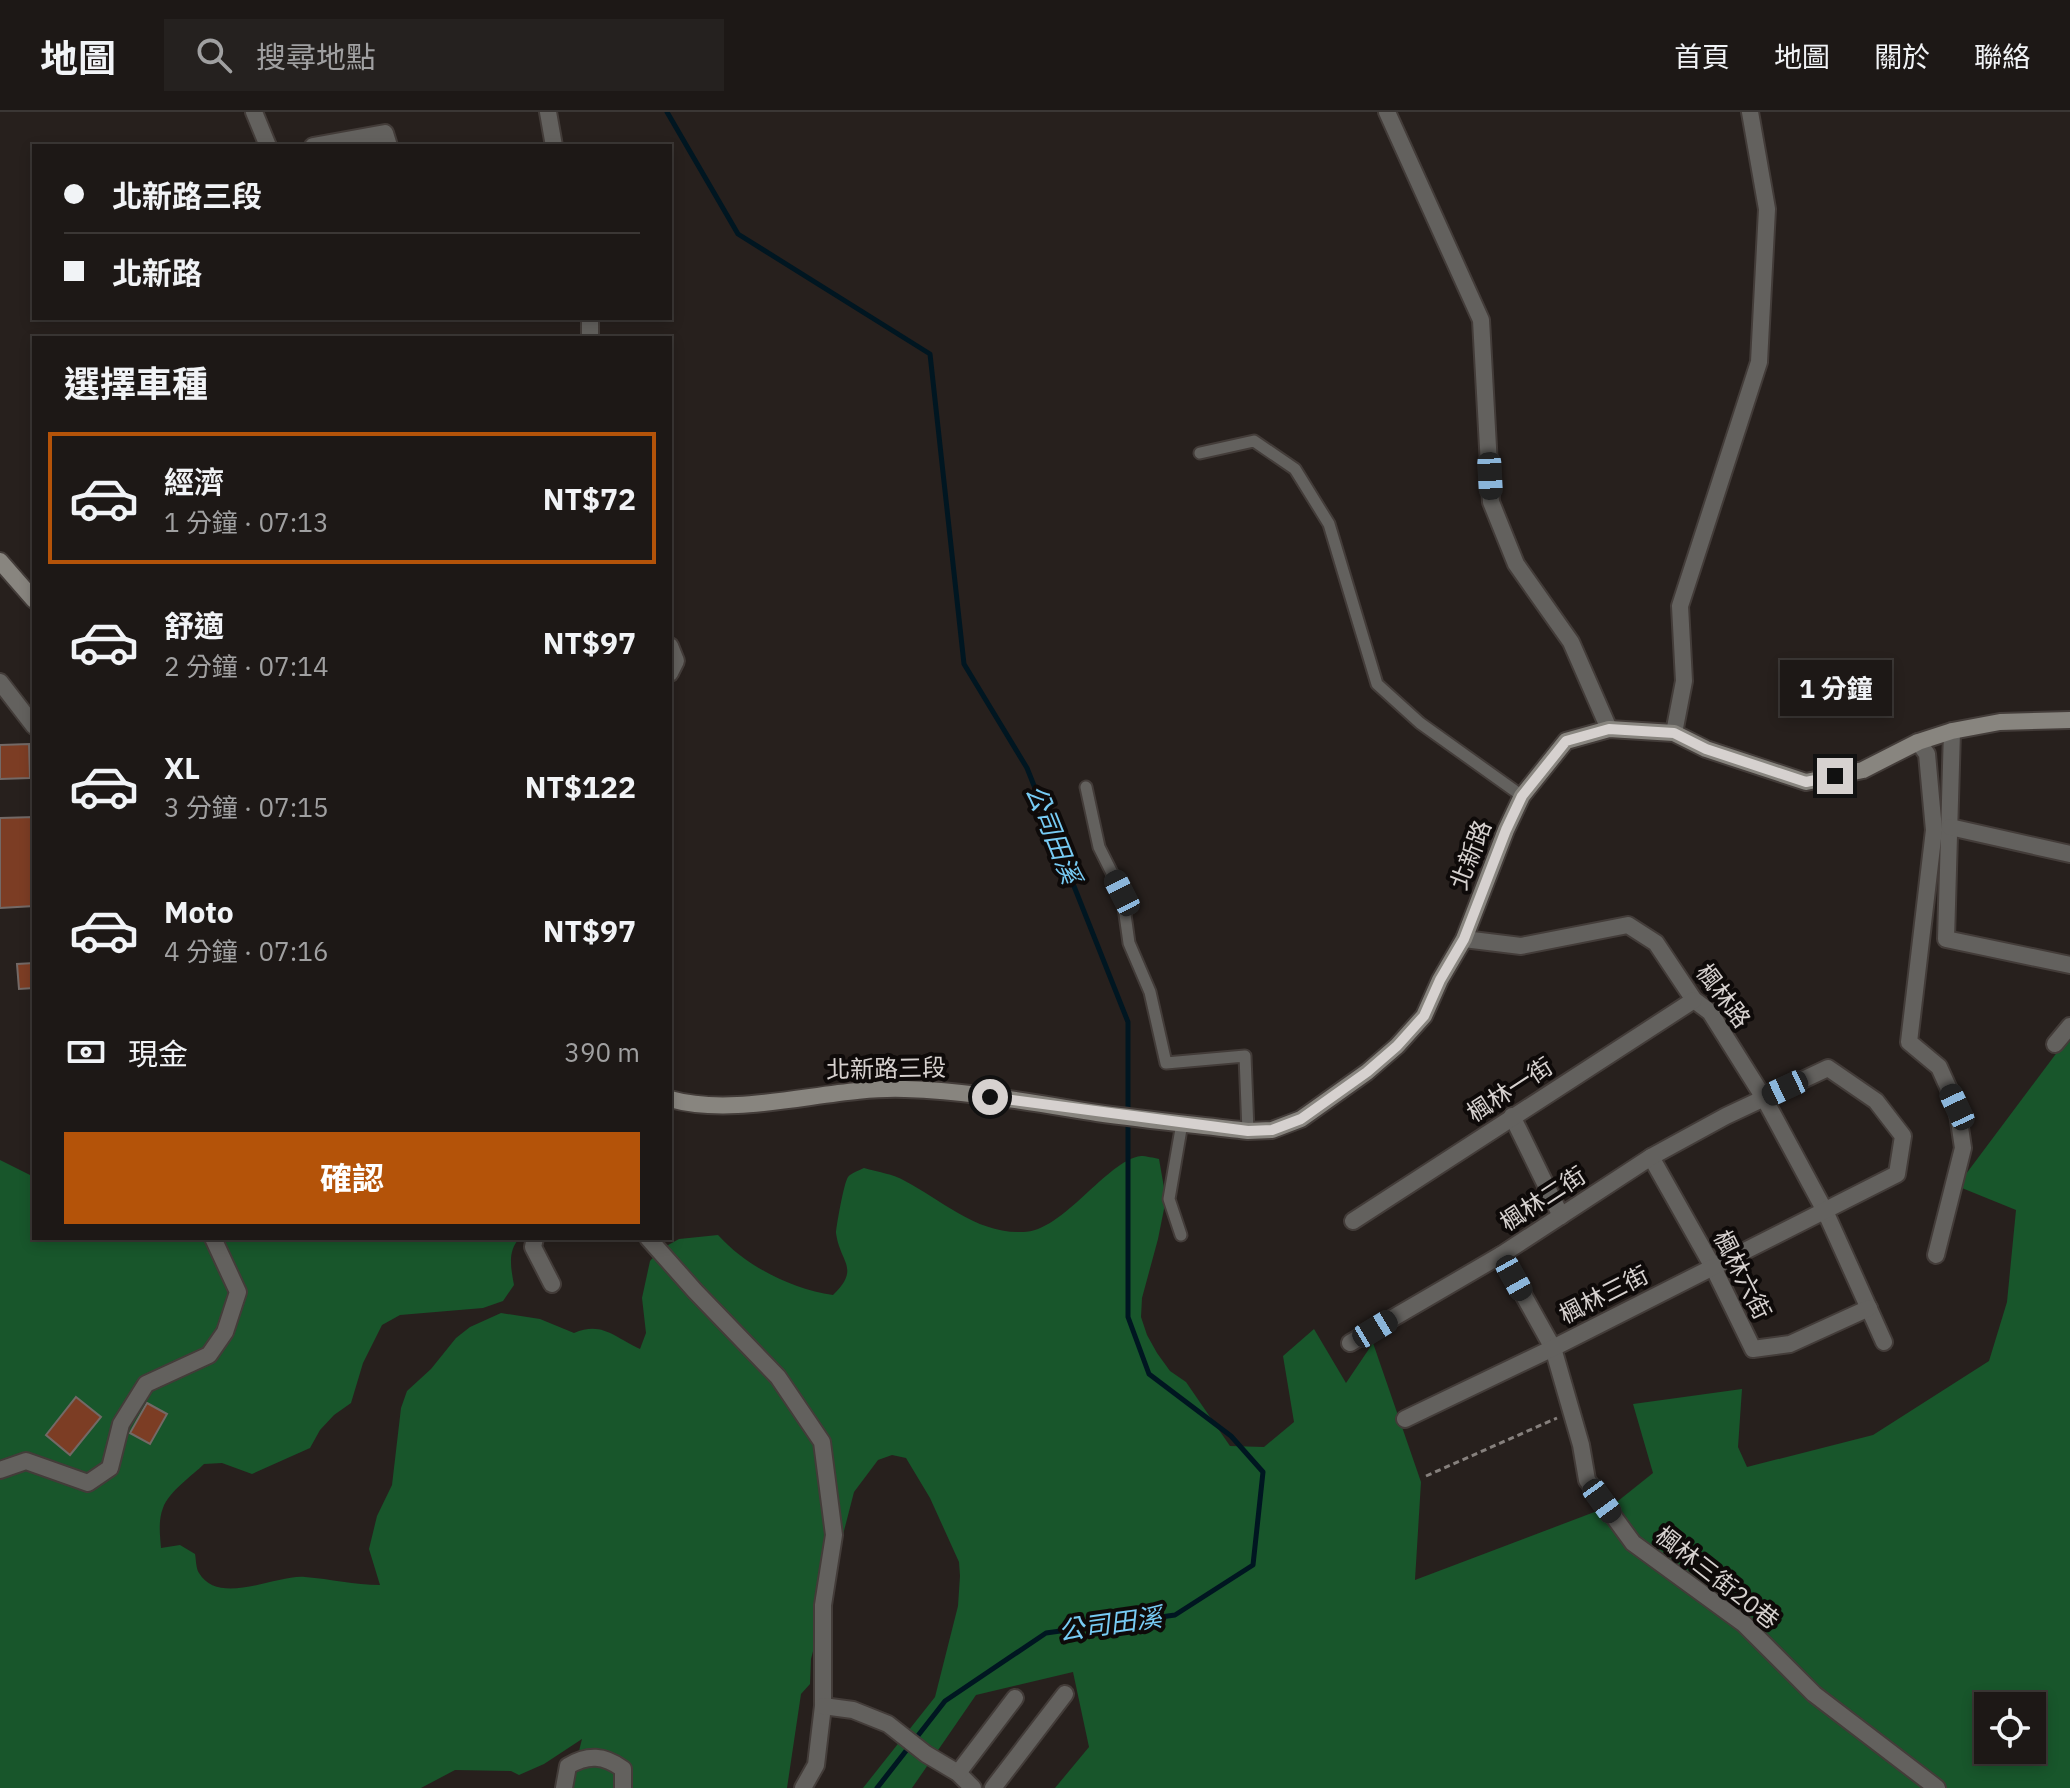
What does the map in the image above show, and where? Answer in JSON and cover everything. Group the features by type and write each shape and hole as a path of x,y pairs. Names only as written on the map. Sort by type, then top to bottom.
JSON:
{"main road":[{"path":"2,570 32,598"},
{"name":"北新路","path":"1155,1120 1248,1131 1272,1130 1301,1119 1397,1046 1424,1016 1464,939 1522,796 1566,741 1609,729 1674,733 1720,755 1806,782 1863,770 1918,742 1952,731 2000,722 2070,720"},
{"name":"北新路三段","path":"672,1100 681,1103 739,1104 851,1090 903,1088 962,1092 1155,1120"}],"street":[{"path":"254,112 267,144"},
{"path":"548,112 554,144"},
{"path":"1387,112 1481,320 1491,502 1516,564 1571,642 1609,729"},
{"path":"1674,733 1684,681 1680,606 1759,362 1767,209 1750,112"},
{"path":"324,144 385,133 388,144"},
{"path":"0,682 32,723"},
{"path":"1952,731 1946,939 2070,965"},
{"path":"1918,742 1927,754 1934,830 1909,1042 1939,1067 1957,1107 1963,1148 1936,1255"},
{"path":"1950,827 2070,854"},
{"name":"楓林路","path":"1464,939 1521,946 1628,925 1656,943 1694,1000 1710,1012 1764,1098 1825,1211 1884,1342"},
{"name":"楓林一街","path":"1353,1221 1694,1000"},
{"path":"2055,1044 2070,1026"},
{"name":"楓林二街","path":"1350,1343 1501,1255 1651,1157 1828,1068 1876,1101 1903,1136 1897,1174 1825,1211"},
{"path":"1512,1116 1561,1216"},
{"name":"楓林六街","path":"1651,1157 1713,1267 1753,1349 1790,1344 1869,1308"},
{"name":"楓林三街","path":"1405,1419 1825,1211"},
{"path":"0,1470 26,1461 88,1483 110,1468 121,1424 146,1384 209,1355 225,1332 238,1292 214,1240"},
{"path":"535,1240 533,1247 552,1284"},
{"path":"650,1240 778,1377 822,1442 834,1535 823,1605 823,1706 816,1765 803,1788"},
{"name":"楓林三街20巷","path":"1501,1255 1553,1348 1581,1445 1587,1480 1633,1543 1744,1624 1814,1694 1937,1788"},
{"path":"993,1788 1065,1694"},
{"path":"958,1773 1015,1698"},
{"path":"823,1706 853,1710 888,1724 926,1754 958,1773 973,1788"},
{"path":"564,1788 568,1766 584,1757 609,1759 623,1769 623,1788"}],"lane":[{"path":"1200,453 1254,441 1295,469 1329,524 1377,684 1420,723 1522,796"},
{"path":"1086,787 1099,847 1122,893 1129,943 1150,992 1166,1063 1245,1056 1248,1131"},
{"path":"1181,1235 1169,1199 1182,1123"}],"path":[{"path":"1426,1476 1571,1412"}],"green space":[{"path":"2070,1035 2070,1788 1055,1788 1089,1747 1073,1672 976,1695 912,1788 863,1788 935,1697 958,1606 959,1562 930,1498 906,1458 892,1455 878,1460 854,1492 811,1659 810,1684 801,1694 787,1788 563,1788 575,1767 582,1739 544,1764 519,1775 511,1771 455,1770 421,1788 0,1788 0,1160 32,1176 32,1240 518,1240 512,1254 514,1285 503,1301 483,1308 400,1315 382,1325 363,1363 351,1403 320,1430 310,1448 252,1474 222,1463 204,1464 170,1496 160,1518 161,1548 180,1545 195,1554 198,1571 208,1583 220,1588 249,1587 293,1577 380,1585 369,1549 377,1516 392,1485 401,1408 407,1391 470,1327 501,1313 540,1319 574,1333 600,1330 640,1349 646,1333 642,1298 650,1261 661,1249 679,1239 718,1235 742,1257 770,1274 801,1287 833,1295 846,1278 847,1271 836,1233 844,1187 849,1176 864,1168 900,1179 975,1222 990,1228 1023,1232 1054,1221 1128,1160 1141,1156 1159,1159 1166,1199 1142,1298 1141,1317 1157,1353 1170,1371 1186,1382 1230,1446 1264,1447 1294,1422 1283,1356 1314,1329 1346,1383 1373,1343 1421,1482 1415,1580 1613,1505 1653,1473 1633,1404 1742,1389 1738,1447 1747,1467 1873,1435 1989,1361 2007,1302 2016,1210 1957,1186"}],"building":[{"path":"29,744 30,778 0,779 0,745"},
{"path":"32,817 32,906 0,908 0,818"},
{"path":"32,963 32,988 19,989 17,964"},
{"path":"76,1397 101,1417 70,1455 46,1435"},
{"path":"147,1403 167,1414 150,1444 130,1433"}],"waterway":[{"name":"公司田溪","path":"667,112 738,234 930,354 964,664 1027,768 1128,1022 1128,1317 1149,1374 1231,1436 1263,1472 1253,1565 1175,1615 1046,1633 945,1701 877,1788"}],"route":[{"path":"990,1097 1248,1131 1272,1130 1301,1119 1367,1072 1397,1046 1424,1016 1464,939 1522,796 1566,741 1609,729 1674,733 1706,749 1806,782 1835,776"}]}
